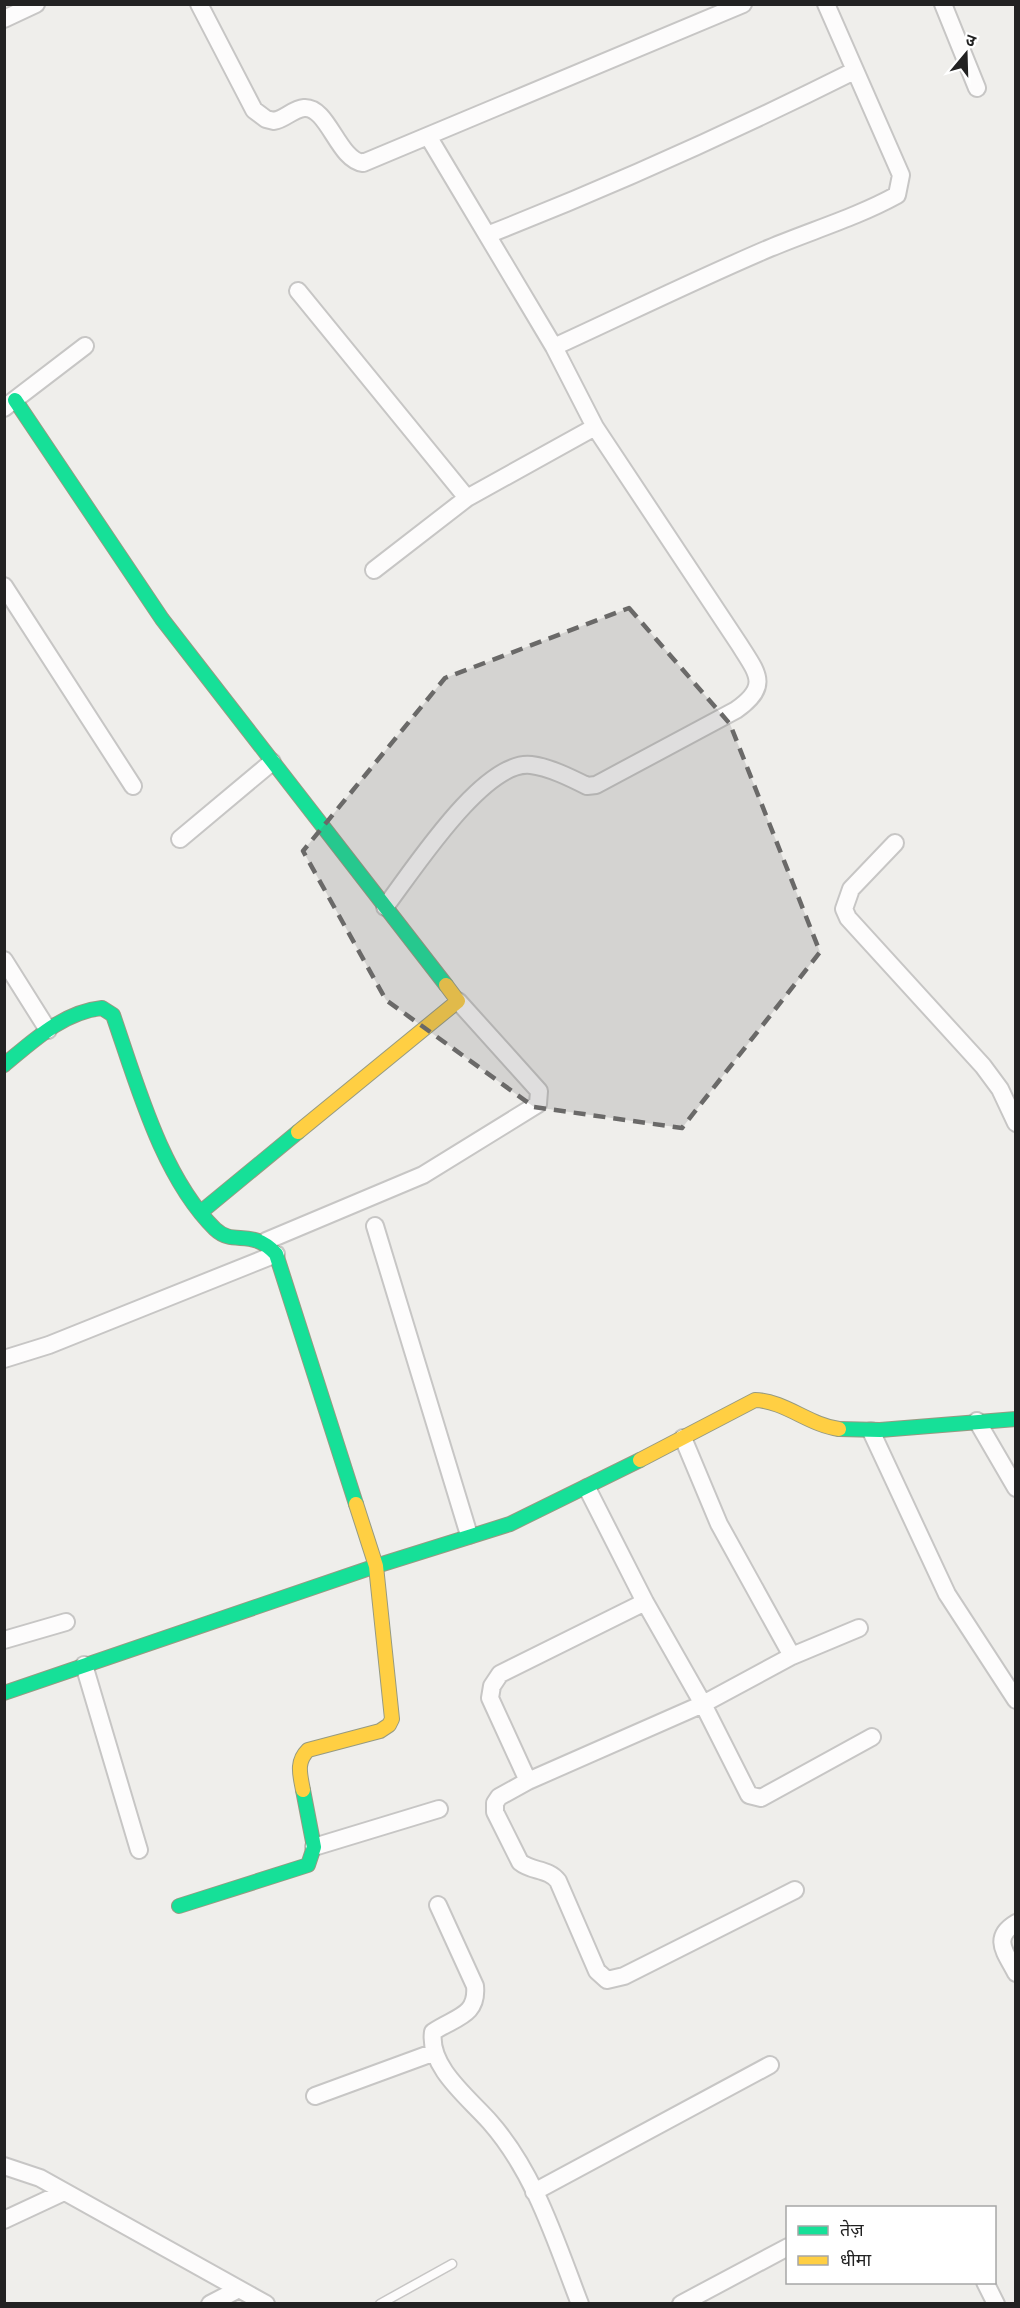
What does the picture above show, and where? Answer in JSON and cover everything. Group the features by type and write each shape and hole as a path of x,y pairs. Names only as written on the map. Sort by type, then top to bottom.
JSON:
{"street":[{"path":"4,19 36,4"},
{"path":"199,4 254,110 266,119 282,120 300,109 312,110 322,118 349,156 363,164 743,4"},
{"path":"554,347 731,265 821,226 866,212 897,195 901,175 825,4"},
{"path":"943,4 977,88"},
{"path":"487,235 591,193 780,108 854,71"},
{"path":"385,907 462,806 488,781 530,764 587,786 596,785 736,710 751,699 757,690 759,679 739,644 595,427 554,347 428,136"},
{"path":"298,291 467,498"},
{"path":"4,1359 49,1345 188,1288 243,1270 271,1248 423,1174 538,1104 539,1091 458,1001 272,762 162,619 10,404 85,346"},
{"path":"374,570 467,498 595,427"},
{"path":"4,586 133,786"},
{"path":"180,839 272,762"},
{"path":"895,843 851,889 844,909 848,918 983,1066 1000,1089 1016,1123"},
{"path":"4,960 48,1030"},
{"path":"201,1212 458,1001"},
{"path":"4,1065 48,1030 94,1008 108,1010 113,1015 148,1111 176,1174 201,1212 226,1237 255,1237 271,1248 376,1566 392,1719 389,1725 380,1731 308,1750 302,1757 299,1766 314,1846 308,1865 179,1906"},
{"path":"375,1226 469,1535"},
{"path":"4,1693 376,1566 510,1524 587,1488 754,1400 767,1399 807,1421 832,1428 871,1431 1016,1419"},
{"path":"977,1421 1016,1488"},
{"path":"871,1431 947,1594 1016,1700"},
{"path":"683,1438 719,1524 792,1656"},
{"path":"587,1488 645,1602 749,1795 753,1798 761,1798 872,1737"},
{"path":"528,1781 490,1698 492,1686 500,1674 645,1602"},
{"path":"4,1640 66,1622"},
{"path":"795,1890 624,1976 607,1980 597,1971 558,1881 547,1871 526,1867 520,1862 495,1812 495,1803 499,1797 528,1781 702,1704 792,1656 859,1628"},
{"path":"84,1665 139,1850"},
{"path":"314,1846 439,1809"},
{"path":"438,1905 475,1986 476,1999 472,2009 433,2032 432,2043 435,2052 462,2093 491,2123 514,2154 550,2227 580,2304"},
{"path":"1016,1923 1005,1930 1001,1939 1002,1946 1016,1973"},
{"path":"315,2096 435,2052"},
{"path":"534,2192 770,2065"},
{"path":"4,2166 40,2178 266,2304"},
{"path":"4,2220 64,2192"},
{"path":"681,2304 786,2248"},
{"path":"986,2284 996,2304"},
{"path":"210,2304 239,2289"}],"lane":[{"path":"380,2304 452,2264"}],"highlighted area":[{"path":"629,608 730,724 820,952 682,1128 534,1107 386,1000 303,851 445,678"}],"traffic: fast":[{"path":"15,400 162,619 446,985"},
{"path":"4,1065 49,1029 74,1015 102,1008 113,1015 153,1128 166,1157 196,1208 222,1234 259,1241 276,1254 356,1504"},
{"path":"201,1212 298,1132"},
{"path":"839,1429 880,1430 1016,1419"},
{"path":"4,1693 376,1566 510,1524 640,1460"},
{"path":"179,1906 308,1865 314,1847 303,1790"}],"traffic: slow":[{"path":"298,1132 458,1001 446,985"},
{"path":"640,1460 755,1400 777,1404 817,1423 839,1429"},
{"path":"303,1790 300,1764 308,1750 380,1731 389,1725 392,1719 376,1566 356,1504"}]}
